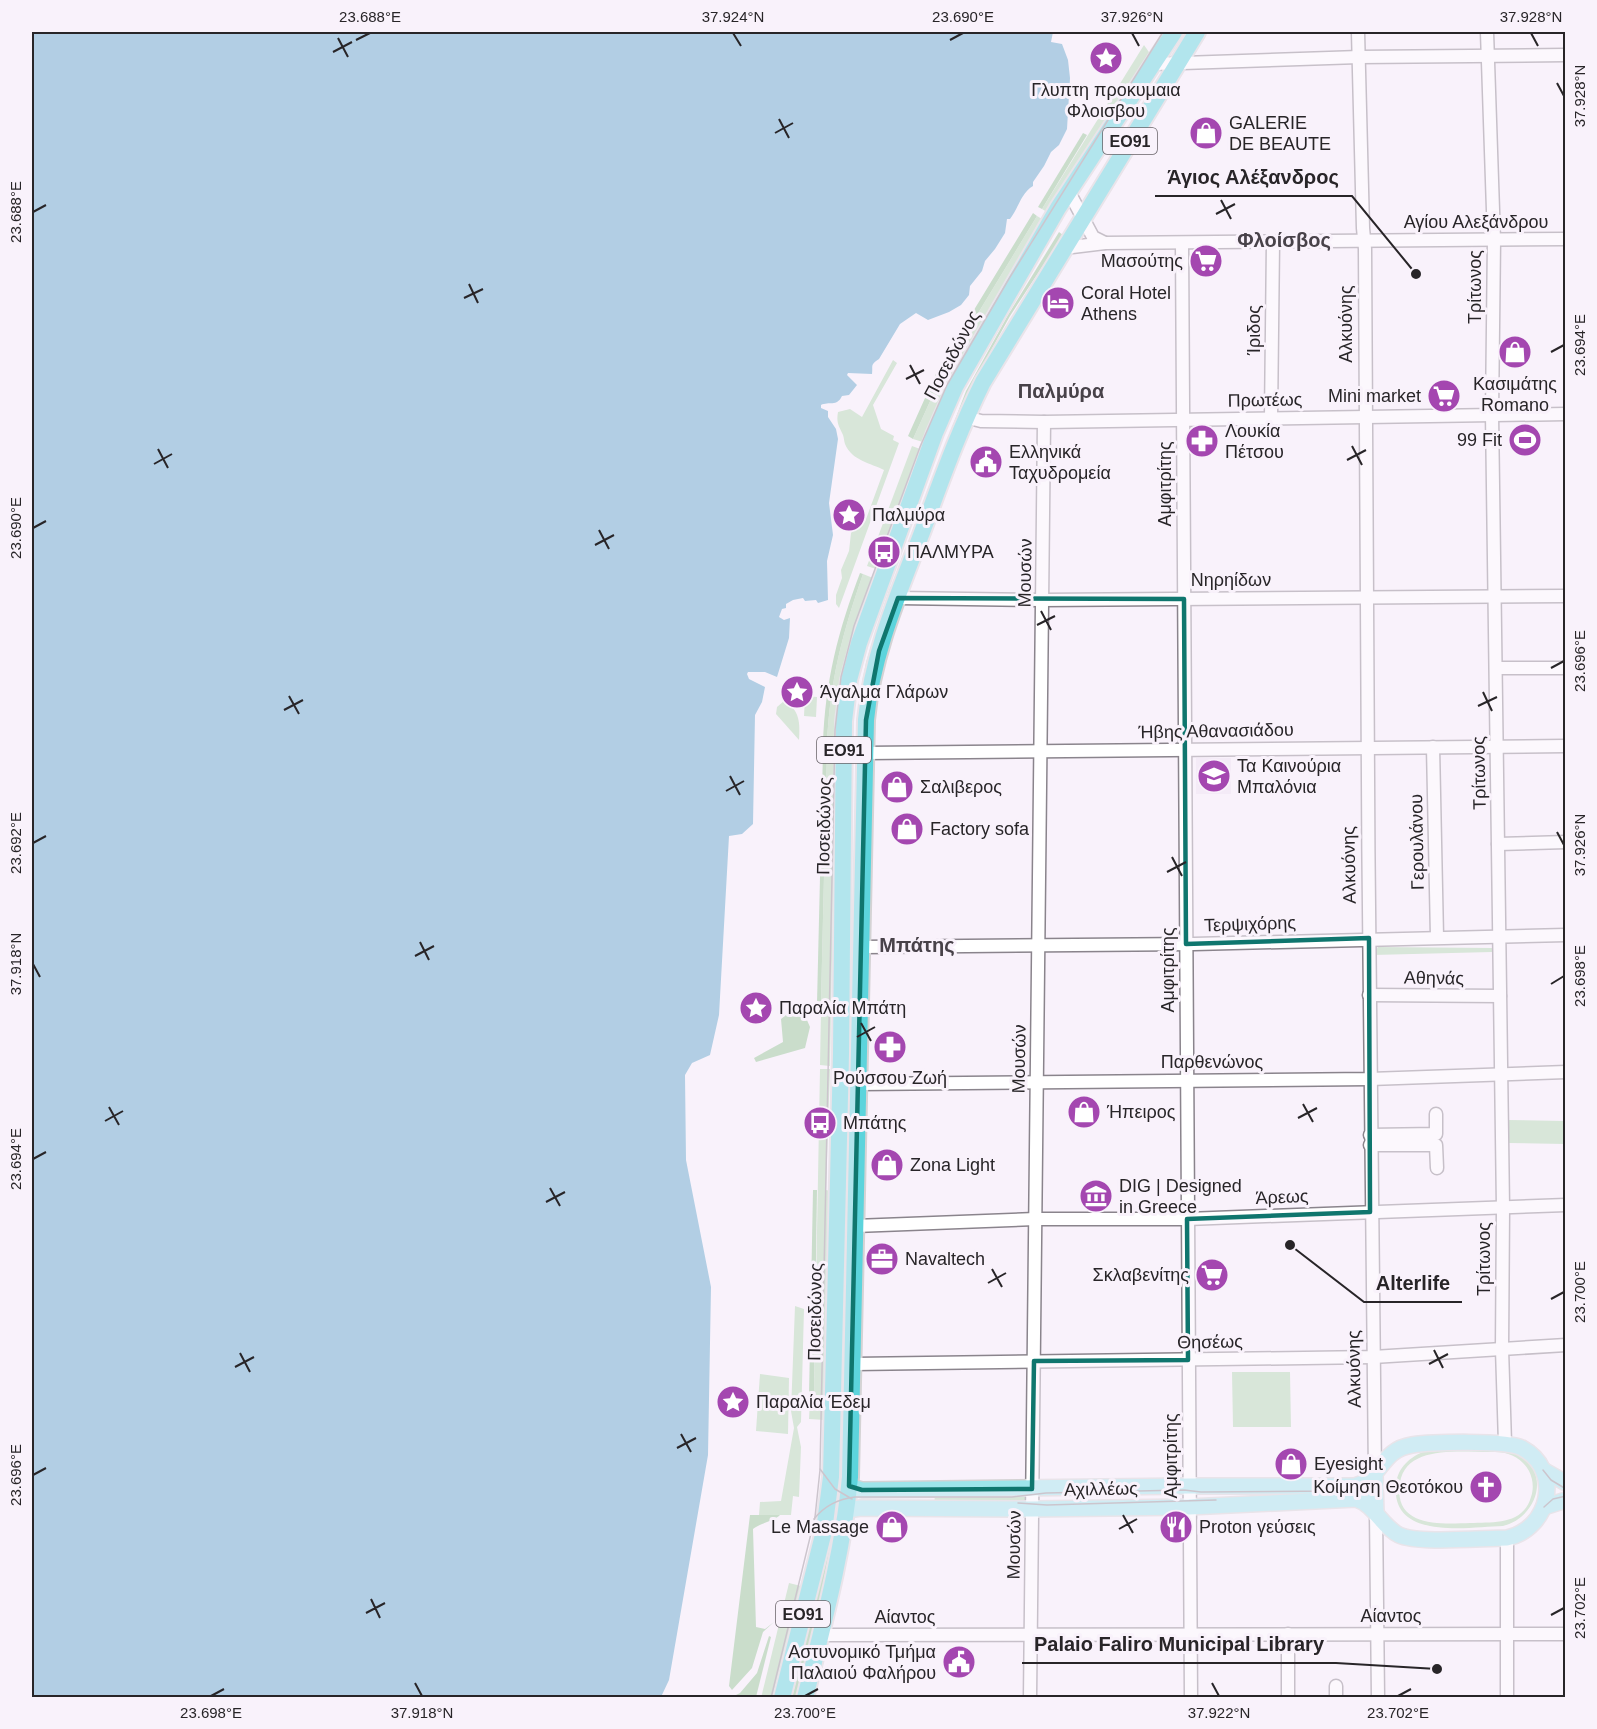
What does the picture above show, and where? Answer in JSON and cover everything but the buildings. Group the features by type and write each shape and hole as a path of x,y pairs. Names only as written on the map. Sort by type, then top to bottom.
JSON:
{"highway":[{"name":"Ποσειδώνος","path":"782,1698 824,1531 831,1478 841,1029 844,721 849,680 858,643 945,410 971,356 1068,192 1174,32"},
{"name":"ΕΟ91","path":"805,1698 847,1510 849,1486 854,1364 866,720 871,682 879,651 965,417 983,382 1194,35"}],"main road":[{"path":"1543,1470 1547,1485 1544,1507 1540,1515 1530,1527 1507,1538 1414,1539 1392,1531 1356,1493 1375,1474 1389,1455 1410,1445 1504,1443 1515,1445 1527,1451 1543,1470 1566,1483"},
{"name":"Αλκυόνης","path":"1375,1474 1376,1513"},
{"name":"Αχιλλέως","path":"849,1486 862,1490 1189,1486 1356,1493"},
{"name":"Αχιλλέως","path":"847,1510 861,1508 1189,1507 1356,1493"},
{"path":"1544,1507 1566,1500"}],"street":[{"name":"Αλκυόνης","path":"1358,32 1364,241 1370,1212 1375,1474"},
{"name":"Τρίτωνος","path":"1487,32 1494,240 1492,414 1504,1443"},
{"path":"1194,35 1198,53 1213,63"},
{"path":"1153,64 1359,57 1566,55"},
{"path":"1068,192 1093,237 1105,243"},
{"name":"Αγίου Αλεξάνδρου","path":"1064,248 1105,243 1566,240"},
{"name":"Ίριδος","path":"1271,418 1273,242"},
{"name":"Αμφιτρίτης","path":"1182,243 1191,1698"},
{"name":"Πρωτέως","path":"965,417 981,421 1044,422 1566,414"},
{"name":"Μουσών","path":"1030,1698 1044,422"},
{"name":"Νηρηίδων","path":"898,598 1042,600 1566,596"},
{"path":"1496,668 1566,668"},
{"name":"Ήβης Αθανασιάδου","path":"866,753 1566,746"},
{"name":"Γερουλάνου","path":"1433,747 1437,937"},
{"path":"1498,844 1566,842"},
{"name":"Τερψιχόρης","path":"863,947 1186,944 1566,935"},
{"name":"Αθηνάς","path":"1369,995 1500,996"},
{"name":"Παρθενώνος","path":"860,1084 1370,1079 1566,1072"},
{"path":"1370,1140 1436,1134 1436,1114"},
{"path":"1370,1140 1437,1145 1437,1168"},
{"name":"Άρεως","path":"855,1226 1035,1219 1187,1219 1566,1205"},
{"name":"Θησέως","path":"854,1364 1373,1357 1566,1345"},
{"name":"Αλκυόνης","path":"1376,1513 1378,1698"},
{"path":"1507,1538 1507,1698"},
{"path":"1288,1634 1288,1698"},
{"name":"Αίαντος","path":"820,1635 1566,1634"}],"highlighted area":[{"path":"898,598 1184,599 1186,944 1369,938 1370,1212 1187,1219 1188,1360 1034,1361 1032,1489 862,1490 849,1486 866,720 879,651"}],"shaded area":[{"name":"Τα Καινούρια Μπαλόνια","path":"1196,758 1231,758 1231,794 1196,794"}],"green space":[{"path":"1144,45 1151,55 1052,215 1042,209"},
{"path":"1083,133 1087,135 1042,209 1038,207"},
{"path":"1033,213 1037,216 946,366 913,439 908,436 938,369"},
{"path":"1037,216 1047,222 926,443 913,439 946,366"},
{"path":"1059,232 1063,235 1010,316 968,392 896,574 966,391 1008,315"},
{"path":"893,360 897,363 873,405 881,429 894,436 893,440 899,443 839,608 836,604 836,595 842,578 841,570 849,551 851,533 860,523 865,522 884,470 862,461 848,450 838,424 838,412 850,409 862,417"},
{"path":"912,446 920,449 876,569 867,566"},
{"path":"860,573 863,574 843,638 834,678 827,744 823,744 824,721 834,657 845,615"},
{"path":"863,574 873,578 848,650 837,744 827,744 838,658"},
{"path":"892,586 880,623 851,1060 857,740 860,693 866,662"},
{"path":"805,696 817,697 816,717 804,716"},
{"path":"784,701 793,708 798,718 799,740 776,714 777,707"},
{"path":"823,750 827,750 821,1003 817,1003"},
{"path":"827,750 837,750 831,1003 821,1003"},
{"path":"1378,947 1492,948 1492,952 1373,955"},
{"path":"800,1004 810,1027 805,1048 756,1062 754,1058 783,1042 781,1019"},
{"path":"821,1010 831,1010 830,1066 820,1065"},
{"path":"820,1069 830,1069 826,1190 831,1191 826,1396 814,1395"},
{"path":"849,1070 844,1396 843,1397"},
{"path":"1507,1120 1565,1121 1565,1144 1508,1143"},
{"path":"813,1190 817,1190 814,1395 809,1395"},
{"path":"795,1306 804,1309 801,1422 797,1427 801,1447 799,1497 793,1496 791,1515 759,1515 760,1502 781,1501 794,1428 791,1411"},
{"path":"1232,1372 1290,1372 1291,1427 1233,1427"},
{"path":"760,1374 789,1378 788,1434 756,1431"},
{"path":"810,1401 825,1402 825,1420 809,1419"},
{"path":"1495,1448 1518,1454 1528,1462 1537,1482 1532,1504 1515,1521 1503,1526 1452,1528 1418,1523 1405,1515 1397,1502 1396,1484 1399,1473 1406,1463 1425,1451","holes":["1500,1452 1515,1457 1523,1463 1532,1480 1532,1494 1527,1506 1515,1517 1498,1522 1446,1524 1422,1520 1412,1516 1404,1508 1400,1498 1400,1483 1405,1470 1413,1461 1439,1453"]},
{"path":"1025,1494 1026,1502 934,1504 935,1495"},
{"path":"837,1513 819,1604 796,1697 792,1698"},
{"path":"750,1515 780,1515 753,1529 756,1627 765,1629 774,1622 763,1632 752,1668 732,1690 729,1686"},
{"path":"789,1583 801,1586 774,1697 761,1698"},
{"path":"769,1636 771,1637 756,1697 732,1697 740,1693 757,1673"}],"water":[{"path":"32,32 1053,32 1051,42 1062,44 1068,60 1070,78 1067,129 1059,145 1051,152 1033,182 1033,186 1025,193 1010,219 1007,219 1005,233 970,286 969,295 961,305 949,312 928,320 916,313 900,324 879,359 873,364 872,374 848,373 847,375 857,385 849,395 842,396 835,403 821,405 821,408 828,411 828,417 836,429 838,439 829,503 833,535 827,561 828,600 818,603 816,600 805,601 803,598 786,604 786,608 782,609 779,617 784,620 790,618 789,638 777,677 765,672 748,672 747,674 749,679 765,687 762,702 755,715 753,824 742,834 729,836 719,1015 710,1055 692,1063 685,1075 686,1160 711,1287 708,1455 669,1680 661,1697 32,1697"}],"tram line":[{"path":"771,1698 815,1517 820,1470 835,730 841,677 854,626 920,447 947,385 1010,277 1163,32"},
{"path":"820,1469 835,1489 852,1499"},
{"path":"1543,1470 1551,1480 1566,1489"},
{"path":"814,1519 832,1504 855,1497 1012,1497 1046,1493 1184,1490 1201,1492 1335,1491 1355,1486"},
{"path":"1544,1507 1553,1499 1566,1496"},
{"path":"1018,1503 1047,1505 1216,1500"}],"place":[{"name":"Γλυπτη προκυμαια Φλοισβου","path":"1106,58"},
{"name":"GALERIE DE BEAUTE","path":"1206,133"},
{"name":"Μασούτης","path":"1206,261"},
{"name":"Άγιος Αλέξανδρος","path":"1416,274"},
{"name":"Coral Hotel Athens","path":"1058,303"},
{"name":"Κασιμάτης Romano","path":"1515,352"},
{"name":"Mini market","path":"1444,396"},
{"name":"99 Fit","path":"1525,440"},
{"name":"Λουκία Πέτσου","path":"1202,441"},
{"name":"Ελληνικά Ταχυδρομεία","path":"986,462"},
{"name":"Παλμύρα","path":"849,515"},
{"name":"ΠΑΛΜΥΡΑ","path":"884,552"},
{"name":"Άγαλμα Γλάρων","path":"797,692"},
{"name":"Τα Καινούρια Μπαλόνια","path":"1214,776"},
{"name":"Σαλιβερος","path":"897,787"},
{"name":"Factory sofa","path":"907,829"},
{"name":"Παραλία Μπάτη","path":"756,1008"},
{"name":"Ρούσσου Ζωή","path":"890,1047"},
{"name":"Ήπειρος","path":"1084,1112"},
{"name":"Μπάτης","path":"820,1123"},
{"name":"Zona Light","path":"887,1165"},
{"name":"DIG | Designed in Greece","path":"1096,1196"},
{"name":"Alterlife","path":"1290,1245"},
{"name":"Navaltech","path":"882,1259"},
{"name":"Σκλαβενίτης","path":"1212,1275"},
{"name":"Παραλία Έδεμ","path":"733,1402"},
{"name":"Eyesight","path":"1291,1464"},
{"name":"Κοίμηση Θεοτόκου","path":"1486,1487"},
{"name":"Le Massage","path":"892,1527"},
{"name":"Proton γεύσεις","path":"1176,1527"},
{"name":"Αστυνομικό Τμήμα Παλαιού Φαλήρου","path":"959,1662"},
{"name":"Palaio Faliro Municipal Library","path":"1437,1669"}],"district":[{"name":"Φλοίσβος","path":"1284,240"},
{"name":"Παλμύρα","path":"1061,391"},
{"name":"Μπάτης","path":"917,945"}]}
